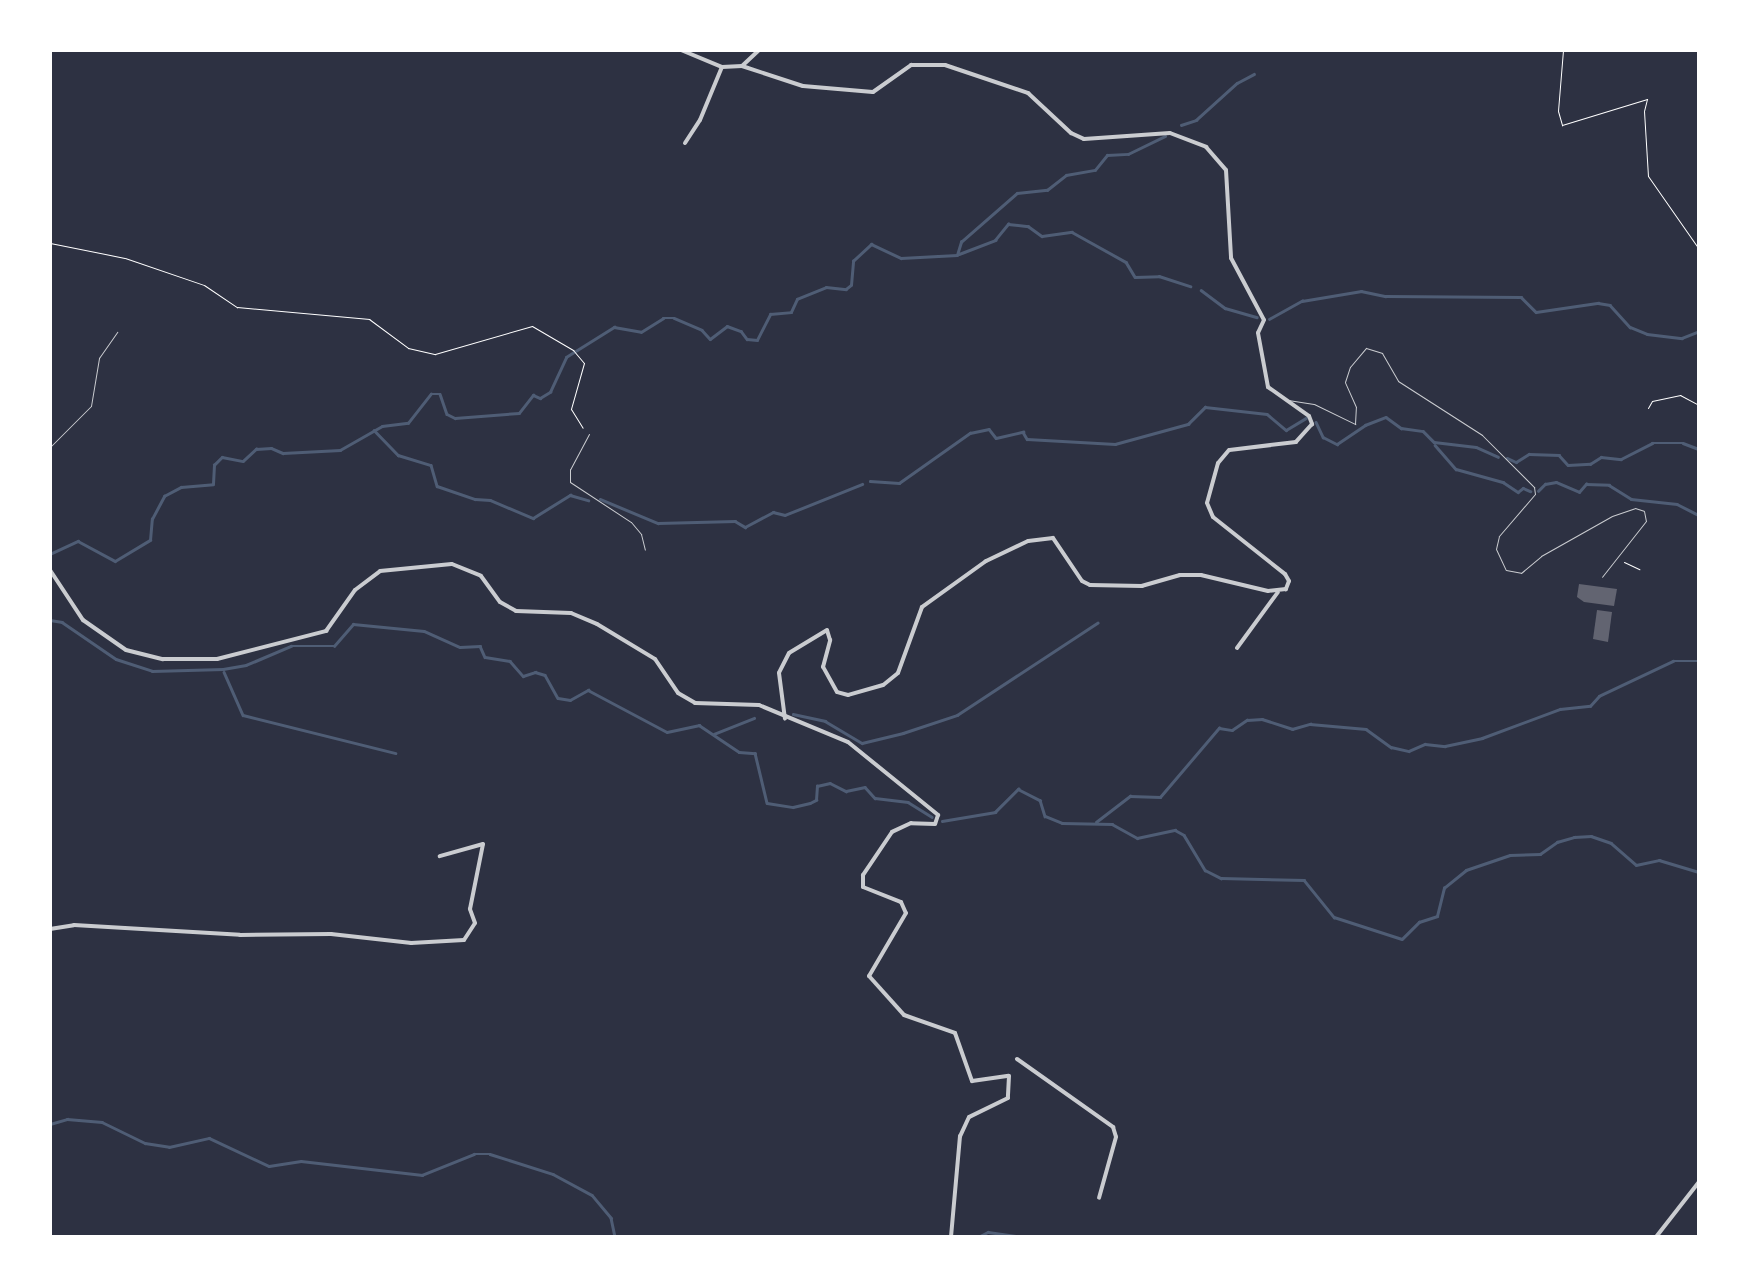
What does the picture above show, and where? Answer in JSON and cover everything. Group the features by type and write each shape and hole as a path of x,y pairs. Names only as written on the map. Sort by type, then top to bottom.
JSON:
{"street":[{"path":"681,50 722,67 742,66 803,86 873,92 911,65 945,65 1028,94 1070,133 1084,139 1170,133 1206,147 1226,170 1231,258 1264,320 1258,333 1268,388 1309,416 1312,424 1296,442 1228,450 1218,463 1207,503 1213,517 1290,581 1237,648"},
{"path":"742,66 760,50"},
{"path":"685,143 722,67"},
{"path":"785,720 780,674 789,652 828,630 830,640 823,667 837,692 848,695 890,682 904,660 922,607 986,561 1028,540 1053,538 1082,581 1090,585 1142,586 1168,577 1200,575 1278,592"},
{"path":"50,570 83,620 126,650 163,659 217,658 326,632 355,590 380,571 452,564 481,576 500,602 516,611 571,613 597,624 655,660 678,693 695,704 749,703 848,742 938,815 935,824 911,823 892,832 863,876 863,888 900,902 906,913 869,976 904,1015 955,1034 972,1081 1009,1076 1008,1098 970,1117 960,1136 950,1237"},
{"path":"50,929 74,925 240,935 331,934 411,943 464,940 475,923 470,909 483,844 440,856"},
{"path":"1018,1059 1113,1127 1116,1137 1099,1198"},
{"path":"1656,1237 1699,1182"}],"lane":[{"path":"50,446 91,406 98,358 117,332"},
{"path":"1284,401 1314,404 1355,424 1356,408 1345,382 1356,356 1372,348 1390,361 1398,381 1482,435 1534,487 1534,494 1499,536 1496,549 1506,570 1522,572 1541,556 1612,516 1635,508 1644,510 1646,521 1602,577"},
{"path":"588,434 570,468 570,482 631,522 642,534 645,550"}],"path":[{"path":"1562,50 1558,111 1562,125 1647,99 1644,112 1648,176 1699,249"},
{"path":"50,243 105,251 204,285 238,307 369,319 408,348 434,354 532,326 574,350 584,363 571,409 588,434"},
{"path":"1648,408 1652,401 1680,395 1699,404"},
{"path":"1614,559 1639,569"}],"building":[{"path":"1579,584 1617,589 1614,606 1584,602 1577,597"},
{"path":"1597,610 1612,612 1608,642 1593,639"}],"waterway":[{"path":"1181,125 1196,120 1237,83 1254,74"},
{"path":"50,554 78,541 115,561 150,540 152,519 164,496 181,487 213,484 214,465 222,457 243,461 256,449 271,448 283,453 340,450 382,426 408,423 431,394 440,394 447,414 455,418 519,413 533,395 540,398 550,392 566,357 614,327 641,332 663,318 674,318 702,330 710,339 727,326 741,331 747,339 757,340 770,314 791,312 797,299 826,287 846,289 851,285 853,261 871,244 901,258 957,255 961,242 1017,193 1047,190 1066,175 1095,170 1107,155 1128,154 1165,136"},
{"path":"959,254 995,240 1008,224 1028,226 1042,236 1072,232 1126,262 1135,277 1159,276 1190,286"},
{"path":"1201,290 1225,308 1257,317"},
{"path":"1269,319 1302,301 1361,291 1385,296 1521,297 1536,312 1598,303 1610,305 1630,327 1647,334 1682,338 1699,331"},
{"path":"870,481 899,483 970,433 989,429 996,438 1023,432 1027,439 1115,444 1188,424 1205,407 1267,414 1286,430 1306,418"},
{"path":"1316,422 1323,437 1337,444 1365,425 1386,417 1401,428 1423,431 1434,442 1476,447 1498,457"},
{"path":"374,430 398,455 431,465 437,486 490,500 533,518 570,495 588,500"},
{"path":"1507,458 1516,462 1529,454 1559,455 1568,465 1590,464 1601,457 1621,459 1652,443 1683,443 1699,449"},
{"path":"1435,445 1456,469 1503,482 1518,492 1523,488 1530,491"},
{"path":"1538,491 1545,484 1556,482 1579,492 1586,484 1609,485 1631,499 1677,504 1699,515"},
{"path":"600,499 658,523 735,521 745,527 773,512 785,515 862,484"},
{"path":"50,620 62,622 116,659 152,671 223,669 246,665 291,646 334,646 353,624 424,631 460,647 480,646 485,657 510,661 523,676 535,672 545,675 558,698 570,700 588,690 667,732 699,725 739,752 755,753 767,803 793,807 810,803 816,800 817,786 830,783 846,791 865,787 875,798 908,802 932,817"},
{"path":"793,714 825,721 862,743 903,733 957,715 1097,623"},
{"path":"1096,822 1130,796 1160,797 1219,728 1232,730 1247,720 1262,719 1292,729 1310,724 1366,729 1391,747 1409,751 1425,744 1445,746 1482,738 1560,709 1590,706 1599,696 1673,661 1699,661"},
{"path":"224,672 243,715 395,753"},
{"path":"714,734 754,718"},
{"path":"942,821 995,812 1018,789 1040,800 1045,816 1062,823 1112,824 1137,838 1175,830 1184,835 1205,870 1221,878 1304,880 1334,917 1402,939 1419,922 1437,916 1444,888 1466,870 1510,855 1540,854 1557,842 1574,837 1591,836 1611,843 1636,865 1659,860 1699,872"},
{"path":"50,1124 67,1119 102,1122 145,1143 169,1147 209,1138 269,1166 301,1161 422,1175 474,1154 490,1154 553,1174 592,1195 611,1218 615,1237"},
{"path":"978,1237 988,1232 1025,1237"}]}
